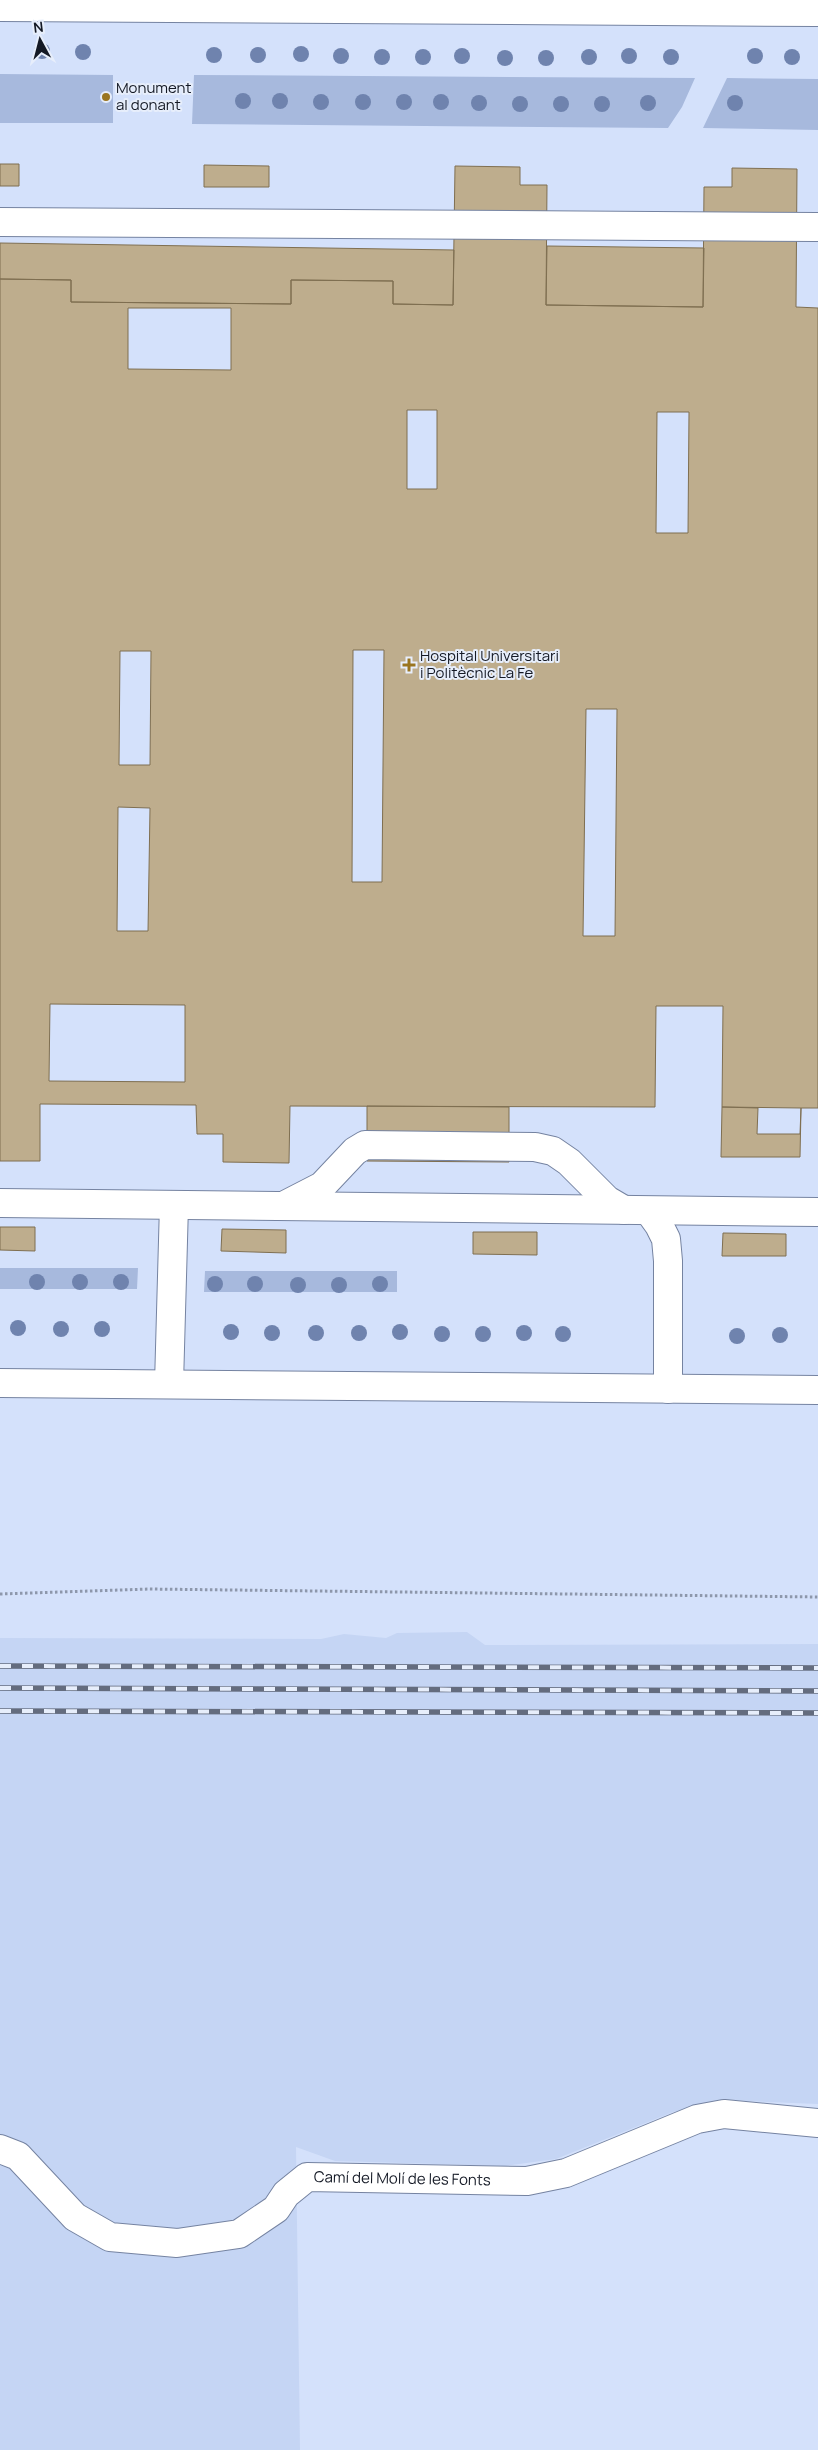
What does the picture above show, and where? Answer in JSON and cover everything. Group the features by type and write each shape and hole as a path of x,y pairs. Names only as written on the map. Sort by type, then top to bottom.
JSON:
{"street":[{"path":"0,7 818,12"},
{"path":"0,222 818,228"},
{"path":"283,1206 322,1186 354,1151 365,1145 535,1146 553,1151 569,1162 607,1200 636,1211 659,1225 666,1239 668,1261 668,1389"},
{"path":"0,1203 818,1212"},
{"path":"169,1384 174,1205"},
{"path":"0,1383 818,1390"},
{"name":"Camí del Molí de les Fonts","path":"0,2149 18,2156 75,2217 110,2237 177,2243 239,2234 276,2209 286,2194 307,2177 527,2181 566,2173 697,2120 724,2114 818,2123"}],"path":[{"path":"0,1594 150,1589 818,1597"}],"shaded area":[{"path":"0,74 113,75 113,123 0,123"},
{"path":"194,75 695,78 682,107 668,128 192,124"},
{"path":"727,78 818,79 818,130 703,128"},
{"path":"0,1268 138,1268 137,1289 0,1289"},
{"path":"205,1271 397,1271 397,1292 204,1292"},
{"path":"467,1632 485,1645 818,1644 818,2104 722,2100 673,2112 556,2159 505,2166 335,2161 296,2147 300,2450 0,2450 0,1638 321,1639 344,1634 386,1638 397,1633"}],"building":[{"path":"0,164 19,164 19,186 0,186"},
{"path":"204,165 269,166 269,187 204,187"},
{"name":"Hospital Universitari i Politècnic La Fe","path":"455,166 520,167 520,185 547,185 546,305 703,307 704,187 732,187 732,168 797,169 796,307 818,308 818,1108 801,1108 800,1134 757,1134 758,1108 722,1107 723,1006 656,1006 655,1107 290,1106 289,1163 223,1162 223,1134 197,1134 196,1105 40,1104 40,1161 0,1161 0,279 71,280 71,302 291,304 291,280 393,281 393,304 453,305","holes":["128,308 231,308 231,370 128,369","407,410 437,410 437,489 407,489","657,412 689,412 688,533 656,533","353,650 384,650 382,882 352,882","120,651 151,651 150,765 119,765","586,709 617,709 615,936 583,936","118,807 150,808 148,931 117,931","50,1004 185,1005 185,1082 49,1081"]},
{"path":"0,243 454,250 453,305 393,304 393,281 291,280 291,304 71,302 71,280 0,279"},
{"path":"547,246 704,248 703,307 546,305"},
{"path":"367,1106 509,1107 509,1162 367,1161"},
{"path":"722,1107 801,1108 800,1157 721,1157"},
{"path":"0,1227 35,1227 35,1251 0,1250"},
{"path":"222,1229 286,1230 286,1253 221,1251"},
{"path":"473,1232 537,1232 537,1255 473,1254"},
{"path":"723,1233 786,1234 786,1256 722,1256"}],"railway":[{"path":"0,1666 818,1668"},
{"path":"0,1688 818,1691"},
{"path":"0,1711 818,1713"}],"place":[{"name":"Monument al donant","path":"106,97"},
{"name":"Hospital Universitari i Politècnic La Fe","path":"409,665"}]}
